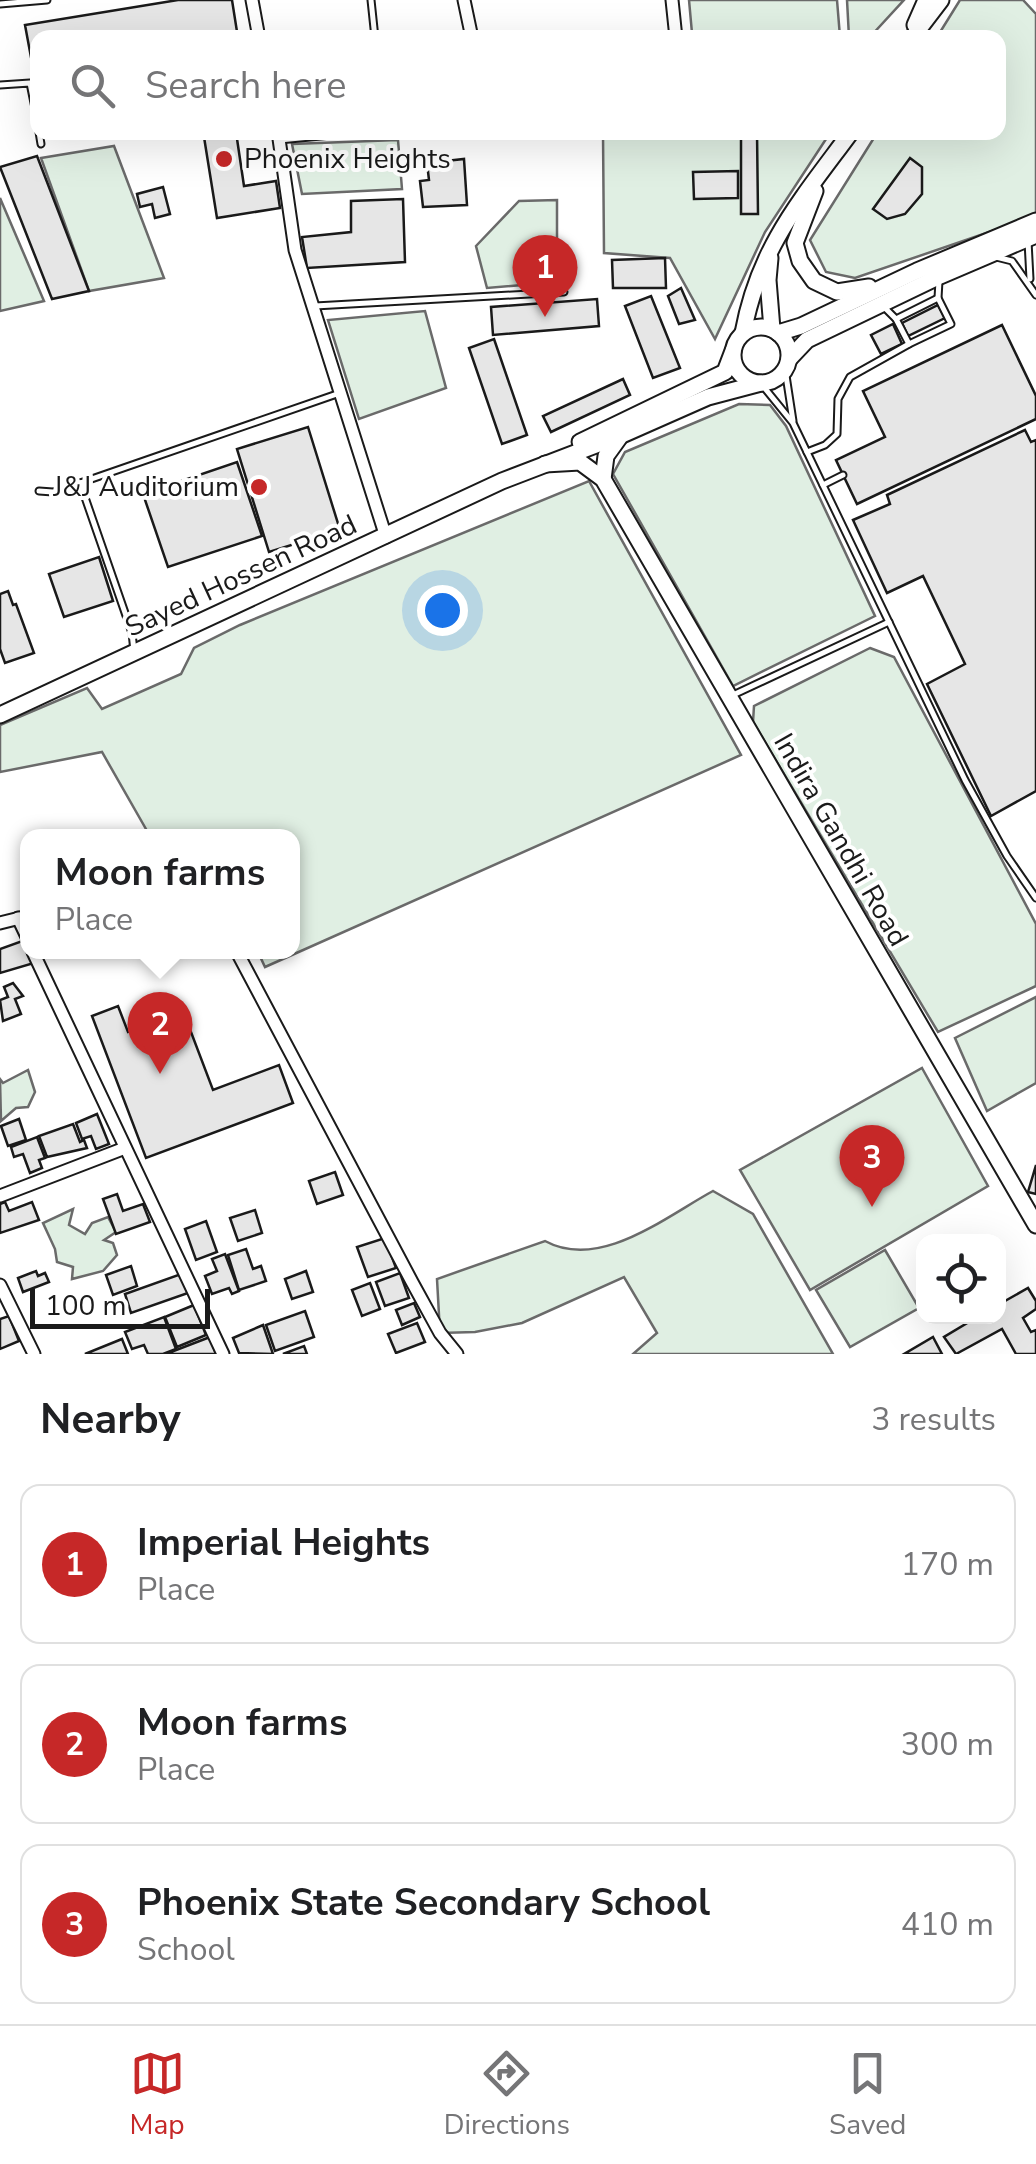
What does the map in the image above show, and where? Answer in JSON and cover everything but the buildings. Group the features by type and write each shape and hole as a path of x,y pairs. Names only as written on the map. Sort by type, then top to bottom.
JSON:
{"main road":[{"path":"914,30 926,0"},
{"path":"917,30 941,0"},
{"path":"518,474 725,372 743,333 756,277 772,244 845,140"},
{"path":"824,168 795,243 800,262 814,280 838,292 863,289 917,270 1036,221"},
{"path":"518,474 708,397 775,379 807,340 1032,236"},
{"path":"772,244 768,280 775,331 787,344 787,364"},
{"path":"743,333 762,327 775,331 801,326 917,270"},
{"path":"733,351 737,370 743,377 760,383"},
{"path":"604,479 606,456 622,435"},
{"path":"544,464 580,462 604,479"},
{"name":"Sayed Hossen Road","path":"0,716 518,474"},
{"name":"Indira Gandhi Road","path":"604,479 1036,1224"}],"street":[{"path":"252,0 258,30"},
{"path":"464,0 470,30"},
{"path":"672,0 675,30"},
{"path":"279,140 294,250 386,536"},
{"path":"36,959 223,1354"},
{"path":"242,959 452,1353"},
{"path":"0,1196 124,1148"},
{"path":"0,1286 34,1354"}],"lane":[{"path":"0,4 47,0"},
{"path":"371,0 374,30"},
{"path":"0,85 30,83"},
{"path":"40,140 41,144"},
{"path":"1030,283 1032,236"},
{"path":"988,255 1012,261 1036,295"},
{"path":"807,452 824,446 837,434 838,399 850,377 951,324 938,298 940,276"},
{"path":"312,306 564,292"},
{"path":"896,319 938,298"},
{"path":"880,304 896,319 909,344"},
{"path":"787,364 793,423"},
{"path":"760,383 793,423 973,795 1036,898"},
{"path":"40,491 52,492 80,483 340,392"},
{"path":"823,485 843,476"},
{"path":"80,483 132,632 134,654"},
{"path":"729,697 889,622"}],"green space":[{"path":"689,0 837,0 839,30 692,30"},
{"path":"847,0 904,0 876,30 849,30"},
{"path":"960,0 1023,0 1036,14 1036,216 855,278 826,272 810,240 873,140 1006,140 1006,30 941,30"},
{"path":"398,140 402,189 302,194 292,144"},
{"path":"603,140 825,140 765,232 715,339 670,258 604,253"},
{"path":"114,146 164,278 89,291 41,158"},
{"path":"0,198 44,301 0,311"},
{"path":"557,200 557,282 487,288 476,246 519,201"},
{"path":"425,311 446,388 359,419 328,320"},
{"path":"739,404 770,405 786,426 875,616 733,686 613,474 625,452"},
{"path":"589,481 741,755 300,951 300,829 146,829 102,752 0,772 0,725 87,688 102,709 181,674 194,648 240,625"},
{"path":"870,648 894,657 1036,924 1036,986 938,1032 753,722 754,706"},
{"path":"261,959 283,959 265,967"},
{"path":"1036,997 1036,1083 987,1111 955,1038"},
{"path":"922,1068 988,1186 810,1290 740,1170"},
{"path":"28,1070 35,1092 28,1107 16,1108 1,1121 0,1079 3,1083"},
{"path":"713,1191 753,1214 833,1354 633,1354 657,1333 624,1277 522,1323 475,1332 440,1333 437,1279 545,1241 566,1249 610,1245 653,1226"},
{"path":"73,1209 69,1225 85,1234 92,1223 108,1217 116,1232 104,1240 113,1243 117,1255 103,1271 72,1279 73,1267 57,1262 43,1223"},
{"path":"885,1250 916,1303 916,1310 850,1347 816,1290"}],"place":[{"name":"Phoenix Heights","path":"224,159"},
{"name":"Imperial Heights","path":"545,317"},
{"name":"J&J Auditorium","path":"259,487"},
{"name":"Moon farms","path":"160,1074"},
{"name":"Phoenix State Secondary School","path":"872,1207"}]}
